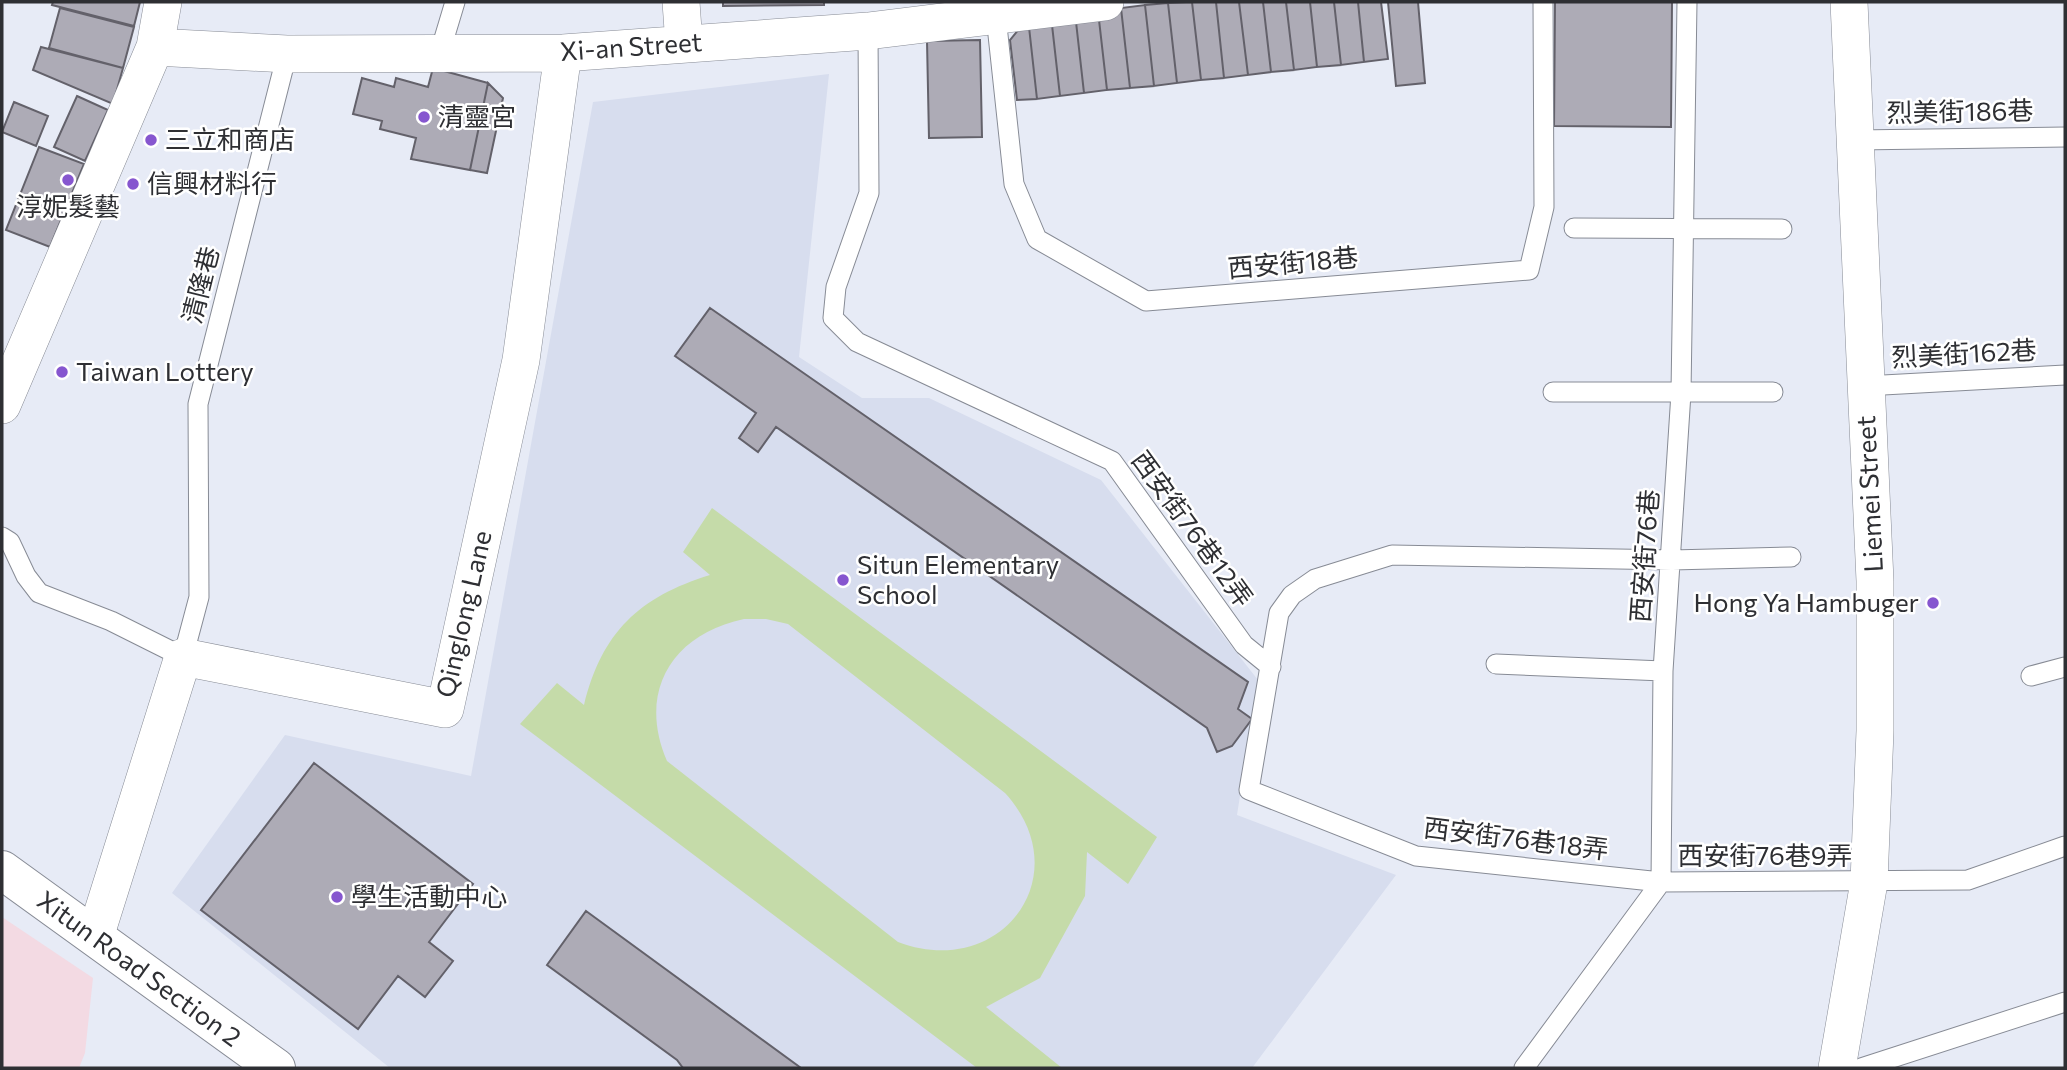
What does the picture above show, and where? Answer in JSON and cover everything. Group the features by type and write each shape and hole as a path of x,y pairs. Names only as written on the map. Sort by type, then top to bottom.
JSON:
{"street":[{"path":"2,405 155,47 163,2"},
{"path":"681,2 684,44"},
{"name":"Xi-an Street","path":"155,47 287,54 563,53 868,31 995,8 1105,2"},
{"name":"Liemei Street","path":"1837,1068 1869,882 1875,731 1875,581 1849,2"},
{"name":"Qinglong Lane","path":"183,657 445,709 521,360 563,53"},
{"path":"95,937 183,657"},
{"name":"Xitun Road Section 2","path":"2,870 276,1068"}],"lane":[{"path":"440,52 455,2"},
{"name":"西安街18巷","path":"995,8 1014,184 1037,239 1146,301 1530,270 1544,207 1544,2"},
{"name":"西安街76巷","path":"1661,882 1663,671 1681,393 1687,2"},
{"name":"西安街76巷12弄","path":"868,31 869,193 836,287 834,318 857,342 1112,461 1244,645 1271,667"},
{"name":"清隆巷","path":"183,657 199,597 198,404 287,54"},
{"name":"烈美街186巷","path":"1856,140 2065,136"},
{"path":"1574,228 1782,229"},
{"name":"烈美街162巷","path":"1865,386 2065,375"},
{"path":"1553,392 1773,392"},
{"path":"2,537 10,542 26,576 40,593 110,621 183,657"},
{"name":"西安街76巷12弄","path":"1271,667 1279,613 1292,595 1315,579 1392,555 1672,560 1791,557"},
{"path":"1496,664 1663,671"},
{"name":"西安街76巷18弄","path":"1271,667 1249,790 1416,856 1661,882"},
{"path":"2031,676 2065,667"},
{"name":"西安街76巷9弄","path":"1661,882 1968,880 2065,846"},
{"path":"1524,1068 1661,882"},
{"path":"1861,1068 2065,1002"}],"shaded area":[{"name":"Situn Elementary School","path":"829,74 799,357 862,398 929,398 1101,480 1258,680 1237,815 1396,875 1252,1068 390,1068 172,893 285,735 471,776 593,102"},
{"path":"2,917 93,978 85,1053 79,1068 2,1068"}],"green space":[{"path":"712,508 1157,837 1128,884 1087,852 1085,896 1040,978 986,1007 1062,1068 977,1068 520,724 557,683 584,705 601,657 627,621 663,594 710,575 683,552","holes":["744,619 766,619 788,624 1005,793 1026,825 1034,856 1031,886 1018,913 997,934 969,947 935,950 898,942 667,761 659,736 656,712 659,690 667,670 680,652 697,638"]}],"building":[{"path":"53,2 140,2 134,26 52,5"},
{"path":"723,2 824,2 824,5 723,6"},
{"path":"1192,2 1216,2 1224,78 1201,80"},
{"path":"1192,2 1201,80 1177,83 1168,3"},
{"path":"1216,2 1239,2 1248,75 1224,78"},
{"path":"1239,2 1263,2 1271,72 1248,75"},
{"path":"1263,2 1286,2 1294,70 1271,72"},
{"path":"1286,2 1310,2 1317,67 1294,70"},
{"path":"1310,2 1334,2 1341,65 1317,67"},
{"path":"1334,2 1358,2 1364,62 1341,65"},
{"path":"1358,2 1381,2 1388,59 1364,62"},
{"path":"1388,2 1418,2 1425,83 1396,86"},
{"path":"1555,2 1672,2 1671,127 1554,126"},
{"path":"1168,3 1177,83 1154,86 1145,5"},
{"path":"1145,5 1154,86 1130,88 1121,8"},
{"path":"60,8 134,27 123,68 49,48"},
{"path":"1121,8 1130,88 1107,90 1098,11"},
{"path":"1098,11 1107,90 1084,93 1075,13"},
{"path":"1075,13 1084,93 1060,96 1051,16"},
{"path":"1051,16 1060,96 1037,99 1028,18"},
{"path":"1028,18 1037,99 1017,100 1010,40"},
{"path":"980,40 982,137 929,138 927,41"},
{"path":"41,47 123,68 113,104 33,70"},
{"name":"清靈宮","path":"433,68 488,83 470,170 411,159 416,138 380,129 382,121 353,114 362,78 394,87 396,78 428,87"},
{"path":"488,83 503,98 487,173 470,170"},
{"path":"77,96 108,110 85,161 54,147"},
{"path":"14,102 48,116 36,146 2,132"},
{"path":"39,147 84,164 50,247 6,230"},
{"path":"710,308 1248,682 1238,709 1252,719 1232,746 1217,752 1207,728 776,427 758,452 739,438 756,413 675,356"},
{"name":"學生活動中心","path":"314,763 473,884 429,942 453,961 425,997 398,976 358,1029 201,910"},
{"path":"586,911 801,1068 683,1068 677,1060 547,965"}],"place":[{"name":"清靈宮","path":"424,117"},
{"name":"三立和商店","path":"151,140"},
{"name":"淳妮髮藝","path":"68,180"},
{"name":"信興材料行","path":"133,184"},
{"name":"Taiwan Lottery","path":"62,372"},
{"name":"Situn Elementary School","path":"843,580"},
{"name":"Hong Ya Hambuger","path":"1933,603"},
{"name":"學生活動中心","path":"337,897"}]}
